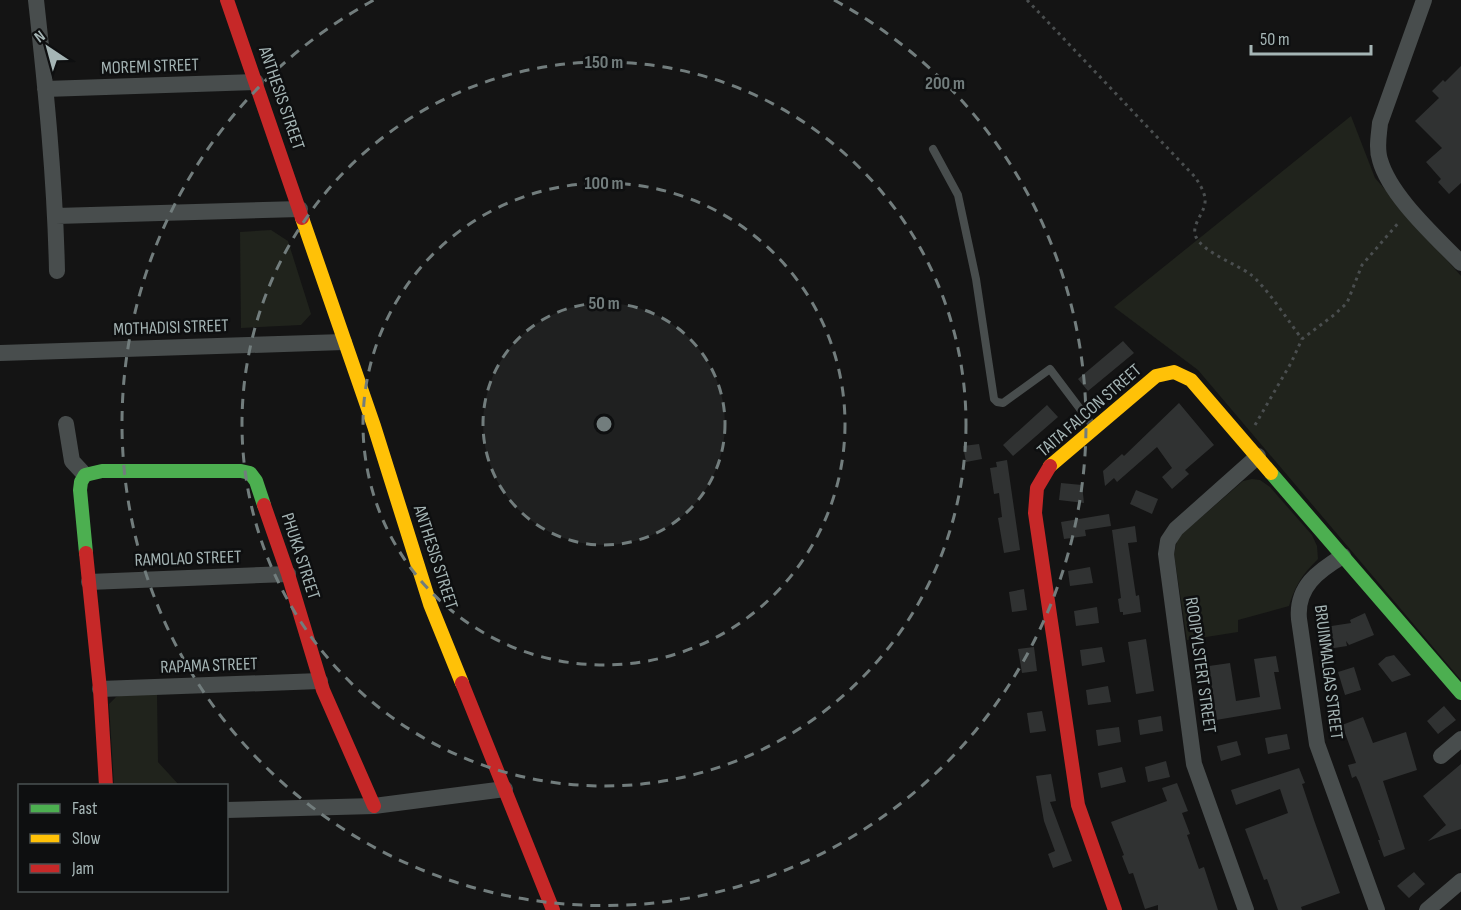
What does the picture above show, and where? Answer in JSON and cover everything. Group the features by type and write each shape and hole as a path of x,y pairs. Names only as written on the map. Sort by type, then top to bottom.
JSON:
{"street":[{"path":"36,0 56,216 57,271"},
{"name":"ANTHESIS STREET","path":"227,0 374,426 430,604 554,910"},
{"path":"1424,0 1380,123 1379,158 1385,176 1410,208 1461,263"},
{"name":"MOREMI STREET","path":"45,89 256,82"},
{"path":"56,216 300,209"},
{"name":"MOTHADISI STREET","path":"0,353 344,342"},
{"name":"TAITA FALCON STREET","path":"1115,910 1078,805 1034,495 1041,476 1050,466 1156,376 1177,372 1191,380 1461,693"},
{"path":"66,424 72,461 85,476 80,490 100,689 106,784"},
{"name":"ROOIPYLSTERT STREET","path":"1246,910 1194,764 1166,554 1168,541 1176,529 1258,456"},
{"name":"PHUKA STREET","path":"85,476 102,471 241,471 250,473 256,481 288,574 320,681 374,806"},
{"name":"BRUINMALGAS STREET","path":"1342,556 1317,573 1305,587 1299,602 1299,619 1317,744 1377,910"},
{"name":"RAMOLAO STREET","path":"89,582 288,574"},
{"name":"RAPAMA STREET","path":"100,689 320,681"},
{"path":"1441,756 1461,739"},
{"path":"228,810 374,806 505,789"},
{"path":"1427,910 1461,881"}],"lane":[{"path":"933,148 958,195 976,279 994,399 996,402 1003,403 1050,369 1094,427"}],"path":[{"path":"1027,0 1195,177 1205,198 1205,206 1195,227 1196,237 1215,254 1251,275 1302,339"},
{"path":"1246,442 1278,387 1302,339 1347,303 1362,265 1410,208"}],"shaded area":[{"path":"1351,116 1375,178 1461,276 1461,680 1198,370 1114,307"},
{"path":"271,230 288,241 311,314 301,325 241,328 240,232"},
{"path":"1260,480 1270,487 1312,535 1317,546 1318,559 1300,580 1289,606 1238,620 1238,632 1187,640 1174,554 1177,541 1182,534 1243,481"},
{"path":"131,692 157,694 158,762 178,784 114,784 109,704 116,697"}],"building":[{"path":"1461,66 1461,183 1449,194 1438,182 1441,179 1426,162 1442,148 1415,121 1439,98 1432,91"},
{"path":"1123,341 1134,353 1088,391 1078,379"},
{"path":"1179,403 1214,445 1185,470 1189,474 1172,489 1162,477 1172,468 1157,447 1117,482 1114,478 1105,486 1103,471 1122,454 1124,456"},
{"path":"1047,405 1058,417 1013,456 1003,445"},
{"path":"979,444 982,459 966,462 963,446"},
{"path":"1007,460 1020,550 1004,553 998,518 1002,517 999,493 994,494 990,468 997,467 996,462"},
{"path":"1061,483 1082,485 1084,503 1059,500"},
{"path":"1136,490 1158,499 1152,514 1130,504"},
{"path":"1109,514 1111,526 1085,530 1086,536 1064,539 1061,522"},
{"path":"1135,526 1137,542 1128,543 1136,596 1139,595 1141,612 1123,615 1123,612 1120,612 1118,599 1121,598 1112,530"},
{"path":"1090,567 1093,583 1070,586 1068,571"},
{"path":"1024,589 1027,610 1012,612 1009,592"},
{"path":"1097,607 1099,623 1076,626 1074,611"},
{"path":"1365,613 1374,635 1349,645 1346,641 1347,646 1328,649 1325,627 1351,623 1350,620"},
{"path":"1146,639 1154,691 1136,694 1128,642"},
{"path":"1034,647 1037,671 1022,673 1018,649"},
{"path":"1102,647 1105,662 1082,666 1080,650"},
{"path":"1394,655 1411,675 1392,682 1378,664 1386,657"},
{"path":"1276,656 1279,672 1274,672 1281,709 1216,720 1209,666 1230,663 1236,701 1260,697 1254,659"},
{"path":"1354,667 1361,690 1345,695 1338,672"},
{"path":"1108,686 1111,702 1088,705 1086,690"},
{"path":"1444,706 1456,720 1438,734 1427,721"},
{"path":"1042,711 1046,731 1030,733 1027,713"},
{"path":"1161,716 1163,731 1140,735 1138,720"},
{"path":"1363,717 1373,743 1406,732 1417,770 1383,781 1405,849 1384,857 1359,782 1356,776 1352,778 1348,765 1356,763 1342,725"},
{"path":"1119,727 1121,742 1098,746 1096,730"},
{"path":"1287,734 1290,749 1268,754 1265,738"},
{"path":"1237,741 1241,755 1221,761 1217,746"},
{"path":"1166,761 1170,777 1148,782 1145,767"},
{"path":"1461,764 1461,829 1428,841 1446,825 1423,796"},
{"path":"1122,767 1126,782 1101,788 1098,773"},
{"path":"1299,768 1305,783 1302,784 1340,893 1301,907 1302,910 1278,910 1245,829 1288,813 1280,789 1236,805 1231,790"},
{"path":"1051,774 1056,801 1050,802 1072,861 1053,868 1048,854 1055,851 1044,821 1036,776"},
{"path":"1177,783 1188,811 1182,813 1190,834 1187,835 1199,869 1204,867 1218,910 1158,910 1158,905 1145,909 1133,873 1129,874 1111,822 1167,801 1162,788"},
{"path":"1414,872 1425,884 1409,898 1397,886"}],"traffic: fast":[{"path":"86,553 80,490 85,475 102,471 241,471 250,473 256,481 264,505"},
{"path":"1271,473 1461,693"}],"traffic: slow":[{"path":"302,218 374,426 430,604 462,683"},
{"path":"1050,466 1156,376 1174,372 1191,380 1271,473"}],"traffic: jam":[{"path":"227,0 302,218"},
{"path":"1050,466 1037,488 1035,513 1078,805 1115,910"},
{"path":"264,505 288,574 323,690 374,806"},
{"path":"86,553 100,689 106,784"},
{"path":"462,683 553,910"}]}
